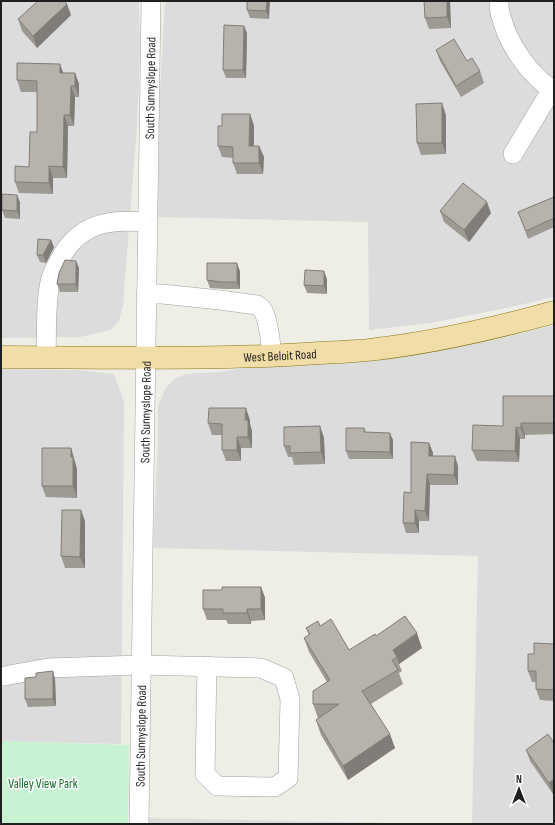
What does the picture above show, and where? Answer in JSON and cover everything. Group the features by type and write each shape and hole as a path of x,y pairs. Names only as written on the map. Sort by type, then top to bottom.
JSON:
{"main road":[{"name":"West Beloit Road","path":"1,357 145,358 272,355 374,349 422,343 498,327 554,312"}],"street":[{"name":"South Sunnyslope Road","path":"139,824 151,1"},
{"path":"499,1 500,16 510,41 525,64 542,82 553,90 513,154"},
{"path":"46,357 48,292 51,276 67,248 86,230 106,223 147,222"},
{"path":"146,294 162,294 257,305 261,308 264,314 272,355"},
{"path":"4,676 48,668 141,665 207,666 261,668 284,678 290,699 288,778 275,787 217,786 204,774 207,666"}],"shaded area":[{"path":"1,1 139,1 140,52 137,126 123,305 119,321 110,330 80,337 1,338"},
{"path":"165,1 554,1 554,297 430,323 369,330 368,222 158,217 159,109"},
{"path":"554,325 554,824 472,824 478,556 153,548 158,442 158,407 165,389 174,379 186,374 219,372 252,367 333,363 419,354 498,339"},
{"path":"1,369 77,370 114,374 124,402 121,744 1,741"},
{"path":"148,818 444,824 148,824"}],"green space":[{"name":"Valley View Park","path":"1,741 129,745 128,824 1,824"}],"building":[{"path":"38,1 64,1 67,4 33,36 18,19"},
{"path":"247,1 267,1 266,11 247,10"},
{"path":"424,1 447,1 447,17 425,18"},
{"path":"224,25 244,26 243,70 223,70"},
{"path":"454,39 467,61 472,58 480,71 456,86 436,50"},
{"path":"17,63 60,64 60,73 75,73 75,86 71,86 70,115 64,115 63,167 49,166 49,183 15,182 15,166 29,167 30,132 37,132 37,81 17,80"},
{"path":"442,103 442,143 417,143 416,104"},
{"path":"222,114 250,114 249,146 259,146 259,163 233,163 233,147 218,146 218,126 222,126"},
{"path":"463,183 487,202 464,230 440,211"},
{"path":"2,194 17,195 17,211 2,210"},
{"path":"554,197 554,218 526,231 518,212"},
{"path":"38,239 51,240 43,255 37,255"},
{"path":"65,260 76,261 76,284 57,284 59,273"},
{"path":"207,263 237,263 237,282 207,280"},
{"path":"305,270 324,271 324,286 304,285"},
{"path":"503,396 554,396 554,423 521,423 521,428 516,427 515,451 472,450 473,425 503,426"},
{"path":"209,408 246,408 245,420 248,420 248,437 237,437 237,450 222,450 222,424 208,423"},
{"path":"320,426 321,452 290,453 290,446 284,446 284,427"},
{"path":"346,428 364,428 364,432 390,433 390,452 346,451"},
{"path":"411,442 429,443 429,456 455,456 454,475 427,474 425,511 415,510 415,523 403,523 404,492 411,493"},
{"path":"42,448 71,448 71,457 73,457 73,486 42,486"},
{"path":"62,510 81,510 80,557 61,556"},
{"path":"222,587 261,587 261,609 247,609 247,613 223,613 223,609 203,609 203,590 222,590"},
{"path":"405,616 417,633 393,650 397,657 392,660 398,670 362,691 390,734 343,766 316,720 339,704 313,704 313,691 330,680 304,638 310,634 306,628 318,621 320,626 331,619 349,650 375,634 376,636"},
{"path":"534,643 554,644 554,690 536,689 536,671 528,671 528,654 534,654"},
{"path":"53,671 53,699 25,699 25,678 36,677 36,673"},
{"path":"548,734 554,743 554,779 549,783 526,750"}]}
